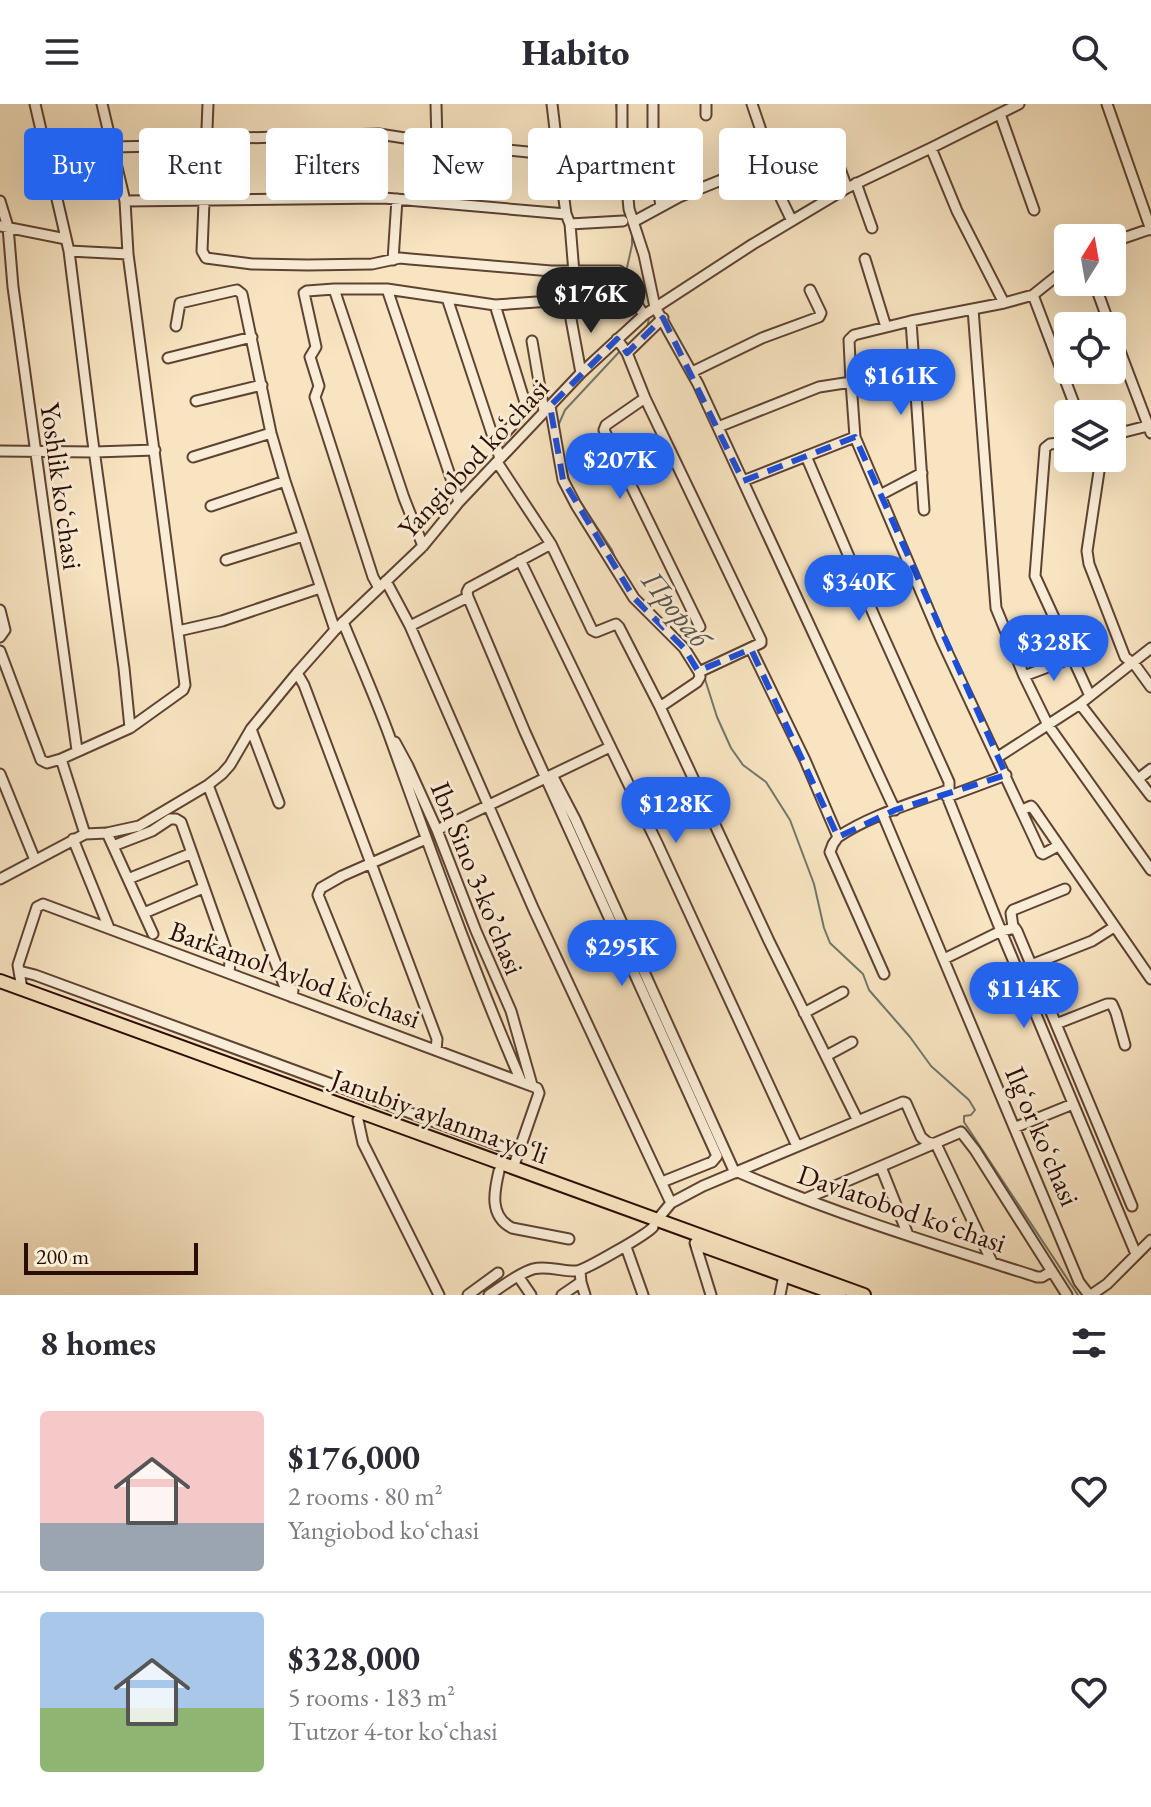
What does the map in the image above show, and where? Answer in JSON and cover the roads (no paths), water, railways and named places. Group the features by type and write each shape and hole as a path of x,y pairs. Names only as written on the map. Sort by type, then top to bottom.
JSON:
{"highway":[{"name":"Janubiy aylanma yoʻli","path":"0,981 513,1168 695,1243 839,1295"},
{"name":"Janubiy aylanma yoʻli","path":"0,989 499,1171 864,1295"}],"street":[{"name":"Yoshlik koʻchasi","path":"35,104 69,251 130,728"},
{"path":"102,104 108,128"},
{"path":"208,104 208,128"},
{"path":"436,104 437,128"},
{"path":"552,104 555,128"},
{"path":"622,104 628,222 644,255 655,307 692,372 895,810"},
{"path":"653,104 653,159 661,206"},
{"path":"706,104 706,115"},
{"path":"752,104 760,128"},
{"name":"Yangiobod koʻchasi","path":"0,879 85,834 139,826 208,785 230,765 251,729 339,626 423,546 459,502 581,373 644,315 753,244 852,185 1019,104"},
{"path":"1107,104 1151,230 1126,238"},
{"path":"1000,114 1034,210"},
{"path":"250,140 379,134 404,138"},
{"path":"931,148 957,211 1004,303"},
{"path":"846,175 872,228"},
{"path":"250,200 397,199 568,219 628,222 719,182"},
{"path":"0,651 41,760 47,763 130,728 184,690 128,254 123,193"},
{"path":"393,260 397,199"},
{"path":"125,201 206,200 202,251 206,258 252,264 308,265 372,264 410,259 574,273 613,271 622,273 625,286 644,315"},
{"path":"565,200 574,273"},
{"path":"782,200 792,221"},
{"name":"Yoshlik koʻchasi","path":"0,201 77,750"},
{"path":"4,227 66,239"},
{"path":"69,251 128,254"},
{"path":"865,259 886,327"},
{"path":"1054,278 1033,295 850,337 855,437 941,639 1042,854 1058,846"},
{"path":"334,289 423,546"},
{"path":"581,373 565,300 495,305 387,289 334,289 304,293 316,342 315,351 310,357 319,386 315,397 373,577 410,626 534,910 671,1203"},
{"path":"387,289 459,502"},
{"name":"Ibn Sino 3-koʼchasi","path":"176,326 180,303 237,290 242,294 271,433 320,588 390,736 426,839 521,1081"},
{"path":"692,372 762,338 819,317 821,313 810,290"},
{"path":"1033,295 1073,400"},
{"path":"447,298 498,460 551,544 592,630 596,632 618,624 858,1121"},
{"path":"495,305 527,405 525,413 495,444"},
{"path":"973,309 996,608 1048,725 1151,870"},
{"path":"627,353 663,318"},
{"path":"911,321 924,510"},
{"path":"168,358 252,337"},
{"path":"617,339 627,353 645,398 761,643 702,671 697,682 660,707"},
{"path":"532,341 544,412 563,480 634,598 684,648 702,671"},
{"path":"1126,366 1150,428 1126,432"},
{"path":"718,427 819,387 851,382"},
{"path":"196,401 262,385"},
{"path":"645,398 606,425 604,430 700,627"},
{"path":"527,405 544,412"},
{"path":"193,457 271,433"},
{"path":"743,481 855,437"},
{"path":"1054,444 1045,448 1035,572 1090,696"},
{"path":"0,451 155,450"},
{"path":"806,456 949,782 946,794"},
{"path":"1099,472 1088,557 1125,657 1151,687"},
{"path":"880,495 922,473"},
{"path":"211,506 285,481"},
{"path":"226,560 303,536"},
{"path":"551,544 469,588 468,597 549,776 575,819 700,1106 736,1173"},
{"path":"520,560 797,1146"},
{"path":"178,631 222,621 320,588"},
{"path":"410,626 468,597"},
{"path":"0,610 5,630 0,637"},
{"path":"998,757 1080,704 1151,648"},
{"path":"751,649 838,837"},
{"path":"1024,676 1072,658"},
{"path":"297,673 437,1039 436,1050"},
{"path":"1080,704 1151,796"},
{"path":"251,729 279,803"},
{"name":"Ibn Sino 3-koʼchasi","path":"390,736 398,746 437,830 511,1011 532,1085"},
{"path":"437,830 610,747"},
{"path":"61,759 85,834"},
{"path":"1138,779 1151,769"},
{"path":"0,774 35,860"},
{"path":"884,974 830,852 833,844 847,832 895,810 1006,775"},
{"path":"208,785 284,985 293,990 292,997"},
{"path":"946,794 1136,1254"},
{"path":"1022,810 1033,808 1151,979"},
{"name":"Ilgʻor koʻchasi","path":"883,815 1079,1282 1090,1295"},
{"path":"113,846 152,831 170,819 181,822 230,961 229,973"},
{"path":"107,833 153,934"},
{"path":"73,839 109,928"},
{"name":"Ibn Sino 3-koʼchasi","path":"361,1001 318,895 321,888 370,862 426,839"},
{"path":"128,879 192,853"},
{"path":"144,913 203,888"},
{"path":"1065,889 1014,910 1011,913 1013,927 1132,1206"},
{"name":"Barkamol Avlod koʻchasi","path":"22,989 18,965 39,905 43,904 532,1085"},
{"path":"944,959 1013,927"},
{"path":"1031,965 1092,941 1114,927"},
{"path":"19,971 519,1153"},
{"path":"804,1013 843,992"},
{"path":"1056,1024 1112,1004 1125,1045"},
{"path":"169,1043 176,1026"},
{"path":"826,1056 852,1042"},
{"path":"513,1168 539,1093 532,1085"},
{"path":"562,1295 580,1276 649,1232 671,1203 703,1186 903,1102 921,1137 936,1144"},
{"path":"1016,1127 1073,1104"},
{"path":"662,1182 715,1160 717,1156 700,1106"},
{"path":"358,1120 363,1143 439,1295"},
{"path":"805,1199 961,1132 1067,1295"},
{"path":"936,1144 992,1262"},
{"path":"881,1167 908,1235"},
{"path":"499,1171 494,1198 506,1225 569,1239"},
{"name":"Davlatobod koʻchasi","path":"736,1173 908,1235 1037,1277 1052,1271"},
{"path":"1090,1295 1107,1284 1151,1240"},
{"path":"695,1243 711,1295"},
{"path":"626,1247 643,1295"},
{"path":"489,1295 532,1269 580,1276"},
{"path":"468,1295 498,1273"},
{"path":"780,1295 784,1275"},
{"path":"518,1276 531,1295"},
{"path":"580,1276 585,1295"}],"waterway":[{"name":"Прораб","path":"616,104 618,123"},
{"name":"Прораб","path":"625,212 630,225"},
{"name":"Прораб","path":"626,272 632,231"},
{"name":"Прораб","path":"638,298 646,309"},
{"name":"Прораб","path":"644,331 649,315"},
{"name":"Прораб","path":"626,346 636,338"},
{"name":"Прораб","path":"561,440 558,426 565,410 621,350"},
{"name":"Прораб","path":"566,470 570,483"},
{"name":"Прораб","path":"574,492 612,550 618,565"},
{"name":"Прораб","path":"650,608 683,639 690,650"},
{"name":"Прораб","path":"704,676 731,748 743,765 766,782 790,820 814,884 830,943 863,974 869,990 931,1066 969,1100 975,1110 971,1115 964,1116 964,1122 1078,1295"}]}
